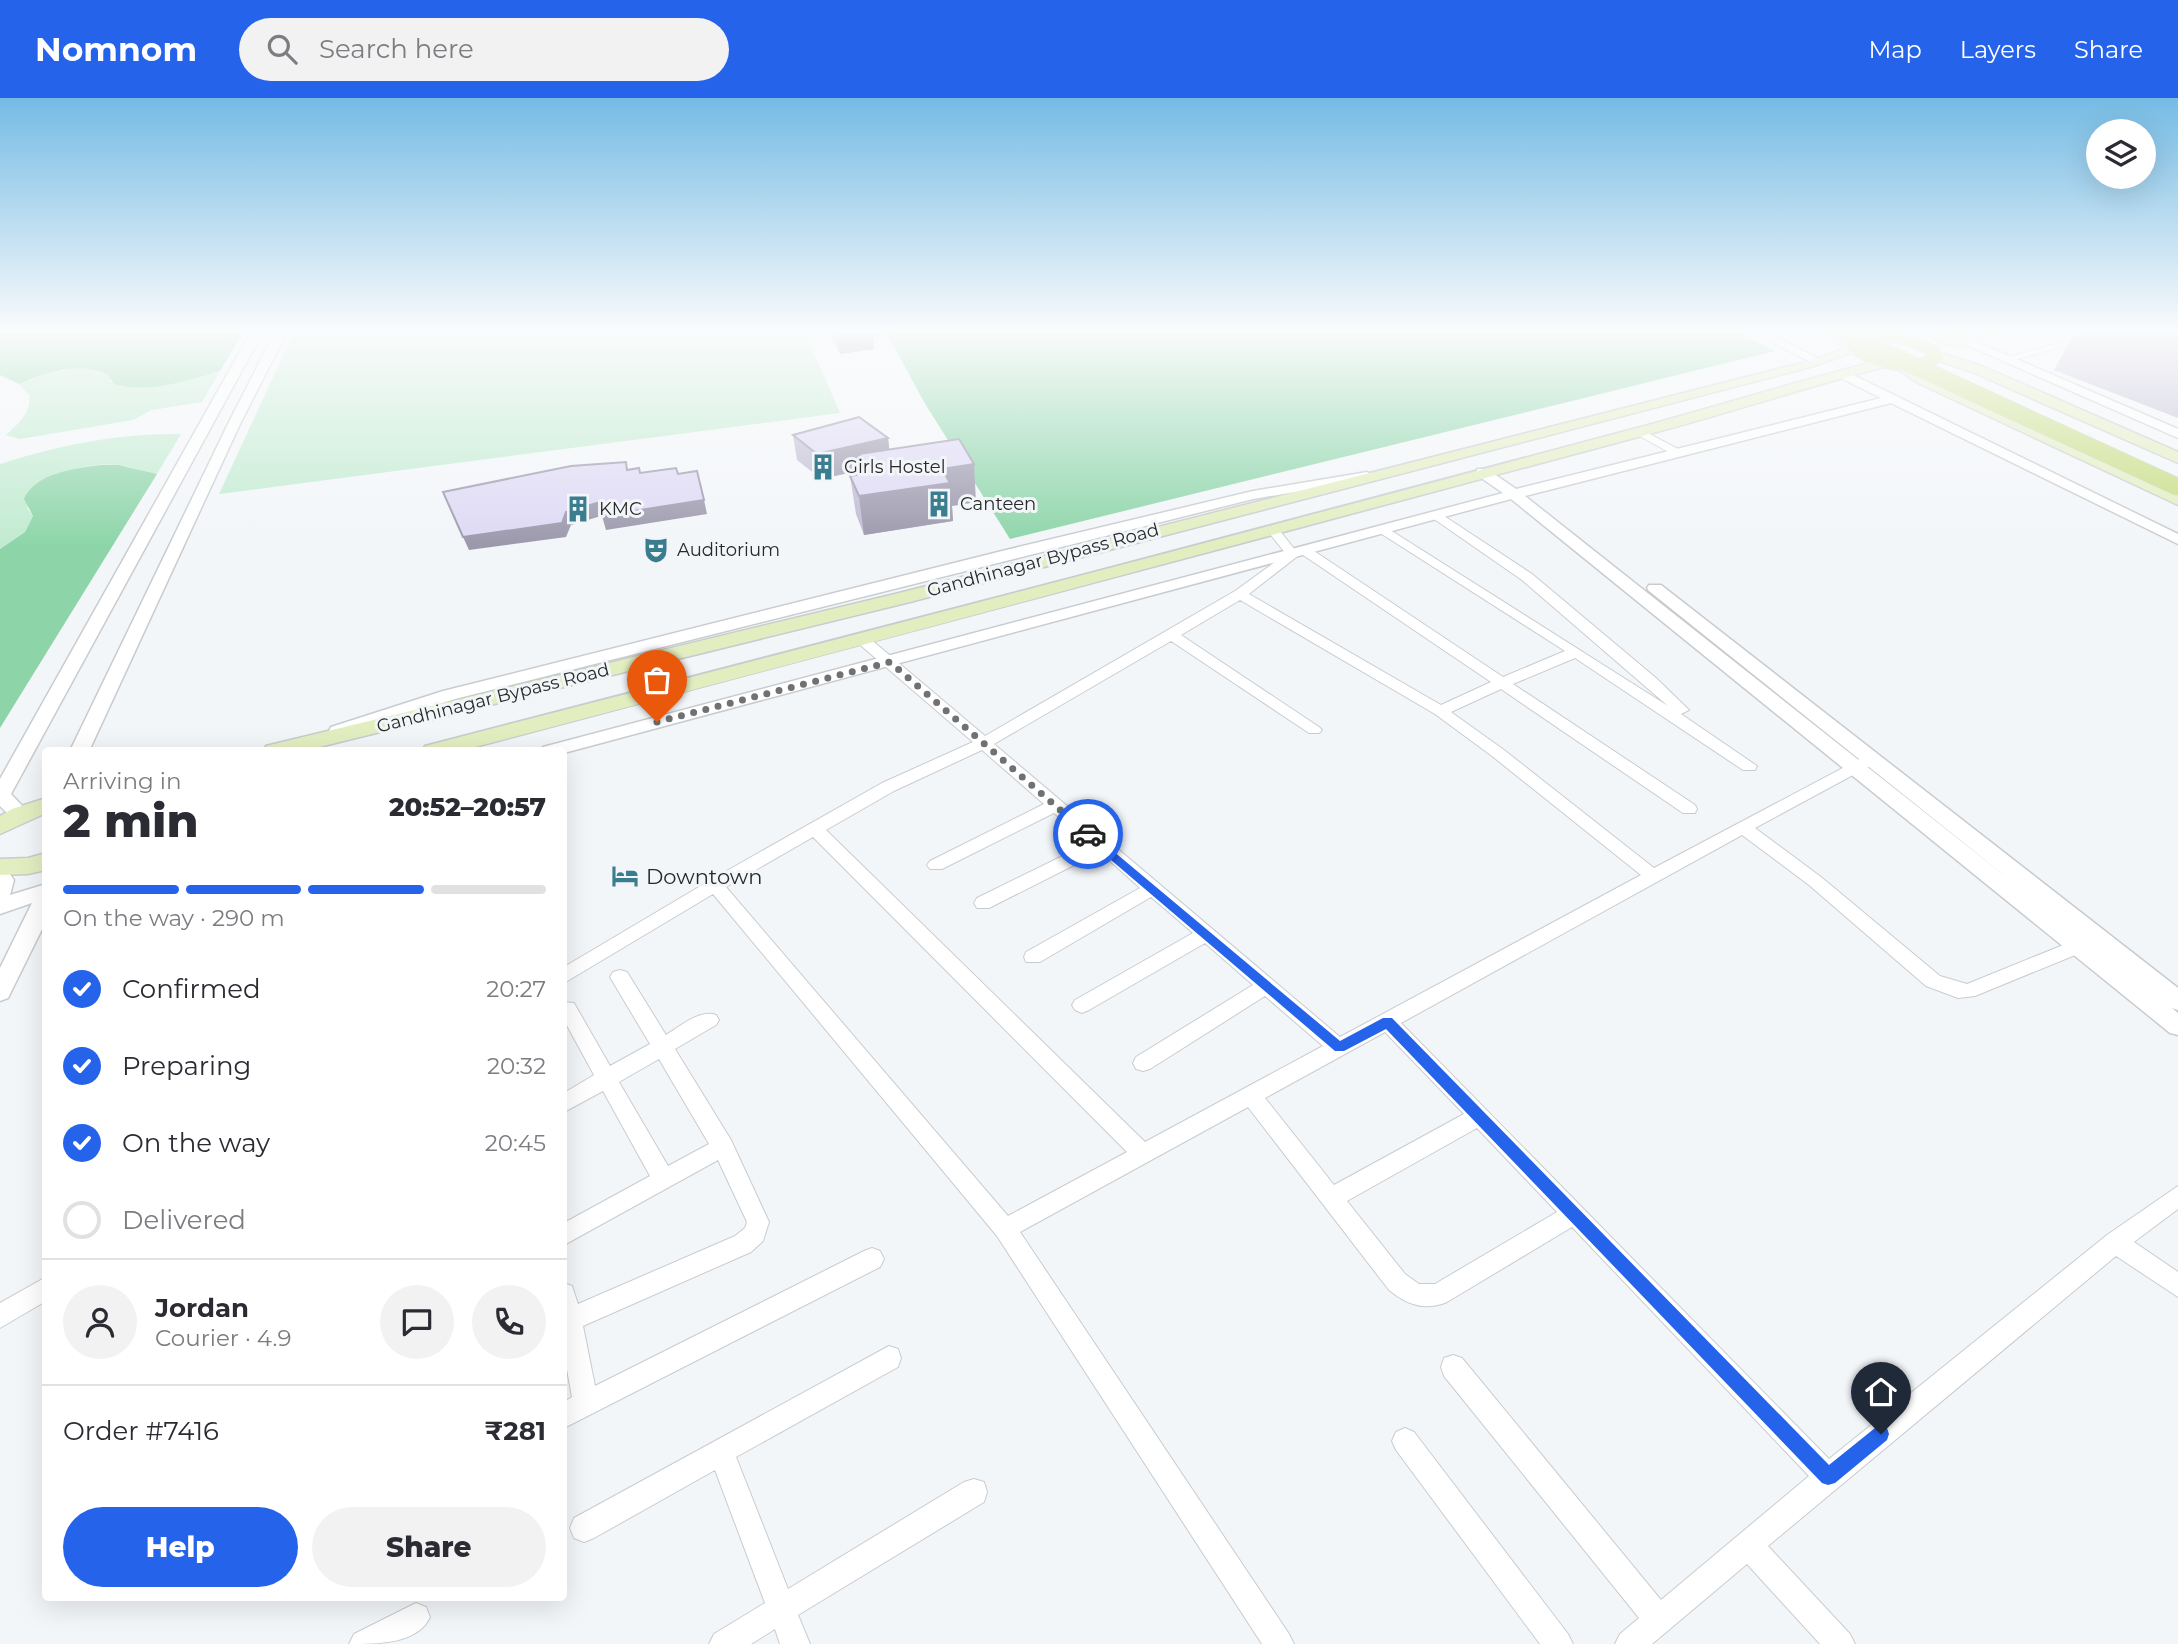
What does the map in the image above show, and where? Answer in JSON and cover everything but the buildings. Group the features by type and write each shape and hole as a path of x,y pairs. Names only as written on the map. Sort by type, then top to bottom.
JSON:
{"main road":[{"name":"Gandhinagar Bypass Road","path":"289,747 903,598 1657,402"},
{"name":"Gandhinagar Bypass Road","path":"448,747 863,640 1743,402"},
{"path":"1970,402 2178,500"},
{"path":"1993,402 2178,487"},
{"path":"2002,402 2178,476"},
{"path":"2052,402 2178,458"},
{"path":"7,819 42,806"},
{"path":"0,867 28,866 42,862"}],"street":[{"path":"7,819 1,795 219,402"},
{"path":"81,747 245,402"},
{"path":"565,747 1522,492 1878,402"},
{"path":"1897,402 2178,540"},
{"path":"2105,402 2178,434"},
{"path":"213,414 241,410"},
{"path":"1640,432 1676,452"},
{"path":"1490,470 1522,492 1863,762 2178,1001"},
{"path":"1438,516 1502,558 1555,600 1651,681 1695,728"},
{"path":"1272,529 1300,553 1503,683 1689,809"},
{"path":"1383,531 1695,728 1749,766"},
{"path":"567,974 715,885 888,787 982,744 1240,594 1300,553"},
{"path":"1240,594 1440,711 1498,753 1653,876"},
{"path":"1171,635 1314,730"},
{"path":"863,640 1339,1048"},
{"path":"1440,711 1576,652"},
{"path":"1005,1229 1863,762"},
{"path":"1863,762 2078,946 2178,1027"},
{"path":"936,865 1055,805"},
{"path":"1742,827 1815,881 1933,981 1944,986 1968,991 2078,946"},
{"path":"815,829 1142,1153"},
{"path":"983,903 1100,845"},
{"path":"0,875 3,880 0,893"},
{"path":"715,885 1005,1229 1279,1644"},
{"path":"1033,957 1153,889"},
{"path":"0,906 42,892"},
{"path":"0,992 42,905"},
{"path":"1082,1005 1206,934"},
{"path":"570,1320 722,1255 755,1234 758,1222 723,1147 620,977"},
{"path":"1143,1063 1268,985"},
{"path":"567,1010 663,1179"},
{"path":"567,1101 709,1020"},
{"path":"1388,1022 1828,1476"},
{"path":"1251,1096 1397,1282 1409,1293 1425,1297 1439,1294 1574,1214"},
{"path":"1331,1198 1479,1116"},
{"path":"567,1233 723,1147"},
{"path":"1630,1644 1828,1476 2115,1242 2178,1196"},
{"path":"2115,1242 2178,1286"},
{"path":"567,1414 872,1259"},
{"path":"0,1316 42,1290"},
{"path":"567,1307 586,1404"},
{"path":"584,1528 889,1358"},
{"path":"1453,1367 1658,1619"},
{"path":"1405,1441 1558,1644"},
{"path":"721,1452 795,1644"},
{"path":"724,1644 974,1492"},
{"path":"1748,1545 1840,1644"},
{"path":"365,1644 416,1617"}],"green space":[{"path":"29,402 201,402 152,410 133,420 20,439 6,435 23,418"},
{"path":"262,402 835,402 840,413 219,494"},
{"path":"924,402 1567,402 1010,539"},
{"path":"181,434 157,474 108,464 69,471 41,481 27,508 33,516 25,532 0,549 0,464 90,442"},
{"path":"101,465 119,465 157,474 0,728 0,549 25,532 33,516 24,499 37,483 57,473"}],"way so far":[{"path":"657,722 890,662 1088,834"}],"place":[{"name":"Girls Hostel","path":"823,467"},
{"name":"Canteen","path":"939,504"},
{"name":"KMC","path":"578,509"},
{"name":"Auditorium","path":"656,550"},
{"name":"Downtown","path":"625,876"}],"route":[{"path":"1088,834 1339,1048 1388,1022 1828,1476 1881,1434"}]}
